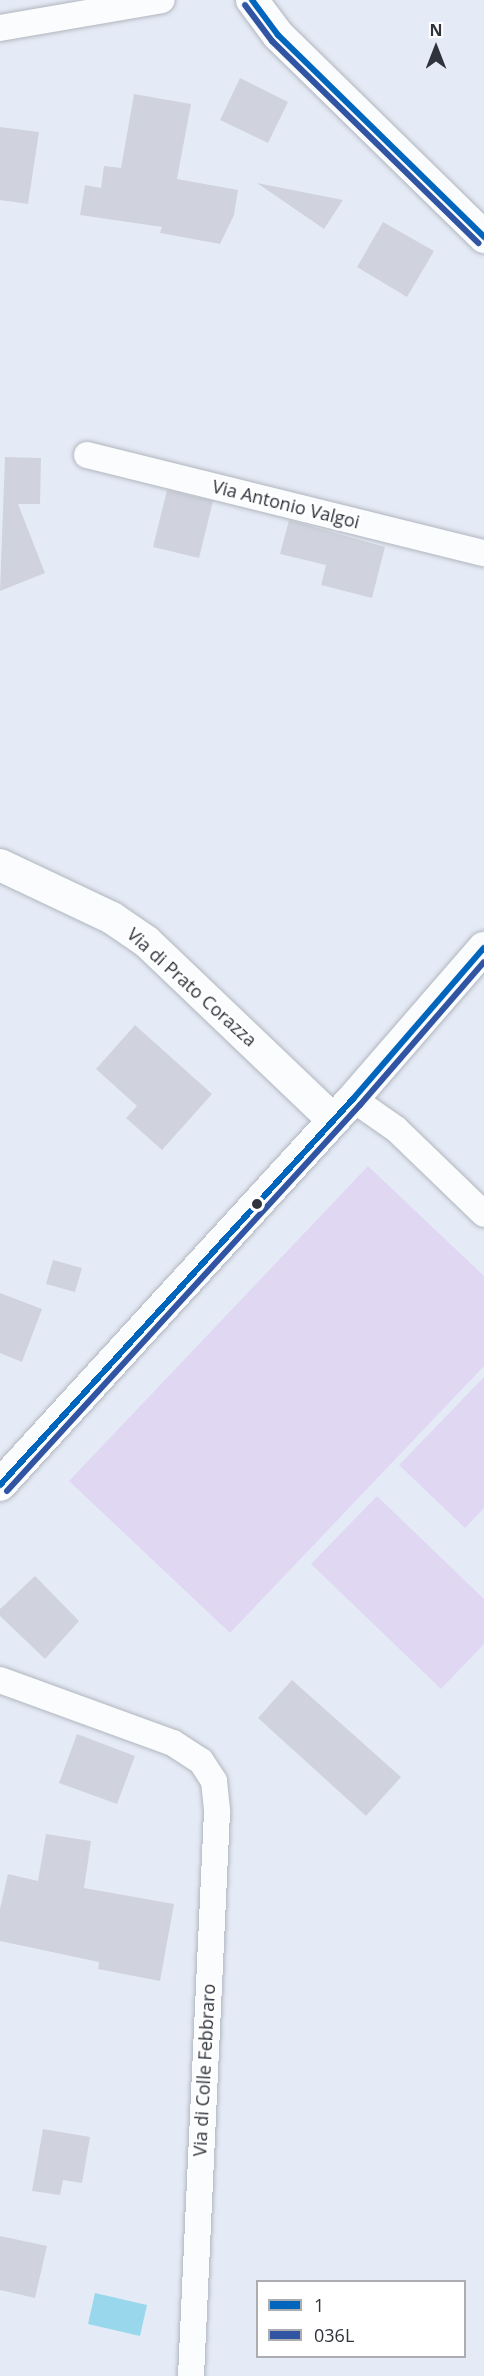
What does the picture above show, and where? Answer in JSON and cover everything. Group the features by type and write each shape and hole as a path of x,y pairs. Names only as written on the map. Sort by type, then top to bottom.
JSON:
{"street":[{"path":"0,28 162,0"},
{"path":"252,0 285,43 484,237"},
{"name":"Via Antonio Valgoi","path":"87,455 484,553"},
{"name":"Via di Prato Corazza","path":"0,865 112,918 147,942 343,1109"},
{"path":"0,1485 343,1109 484,948"},
{"path":"343,1109 396,1129 484,1214"},
{"name":"Via di Colle Febbraro","path":"0,1680 165,1740 207,1766 218,1801 191,2376"}],"shaded area":[{"path":"368,1166 484,1276 484,1366 230,1633 69,1481"},
{"path":"484,1377 484,1508 465,1528 399,1465"},
{"path":"377,1496 484,1599 484,1644 441,1689 311,1564"}],"water":[{"path":"95,2293 147,2305 140,2336 88,2324"}],"building":[{"path":"240,78 288,102 268,143 220,120"},
{"path":"134,94 191,104 177,179 238,190 234,215 220,244 160,233 162,227 80,215 85,185 101,188 104,166 121,168"},
{"path":"0,127 39,132 28,204 0,200"},
{"path":"257,183 343,200 324,229"},
{"path":"383,222 434,251 407,297 357,267"},
{"path":"5,457 41,458 40,504 18,504 45,573 0,591"},
{"path":"167,490 213,501 199,558 153,547"},
{"path":"289,520 385,547 372,598 321,585 326,565 280,554"},
{"path":"135,1025 212,1094 162,1150 126,1118 137,1106 96,1069"},
{"path":"53,1260 82,1268 75,1292 46,1284"},
{"path":"0,1293 42,1309 22,1362 0,1353"},
{"path":"35,1576 79,1621 45,1659 0,1616 0,1609"},
{"path":"292,1680 401,1777 366,1816 258,1718"},
{"path":"77,1734 135,1756 117,1804 59,1783"},
{"path":"46,1834 91,1841 84,1888 174,1904 160,1981 98,1969 99,1962 0,1941 0,1909 8,1874 38,1881"},
{"path":"43,2129 90,2137 82,2183 63,2180 60,2195 32,2191"},
{"path":"0,2236 47,2246 35,2298 0,2290"}],"transit line":[{"name":"1","path":"252,0 278,35 484,237"},
{"name":"036L","path":"245,5 272,41 478,243"},
{"name":"1","path":"0,1485 353,1099 484,948"},
{"name":"036L","path":"7,1491 360,1105 484,962"}]}
